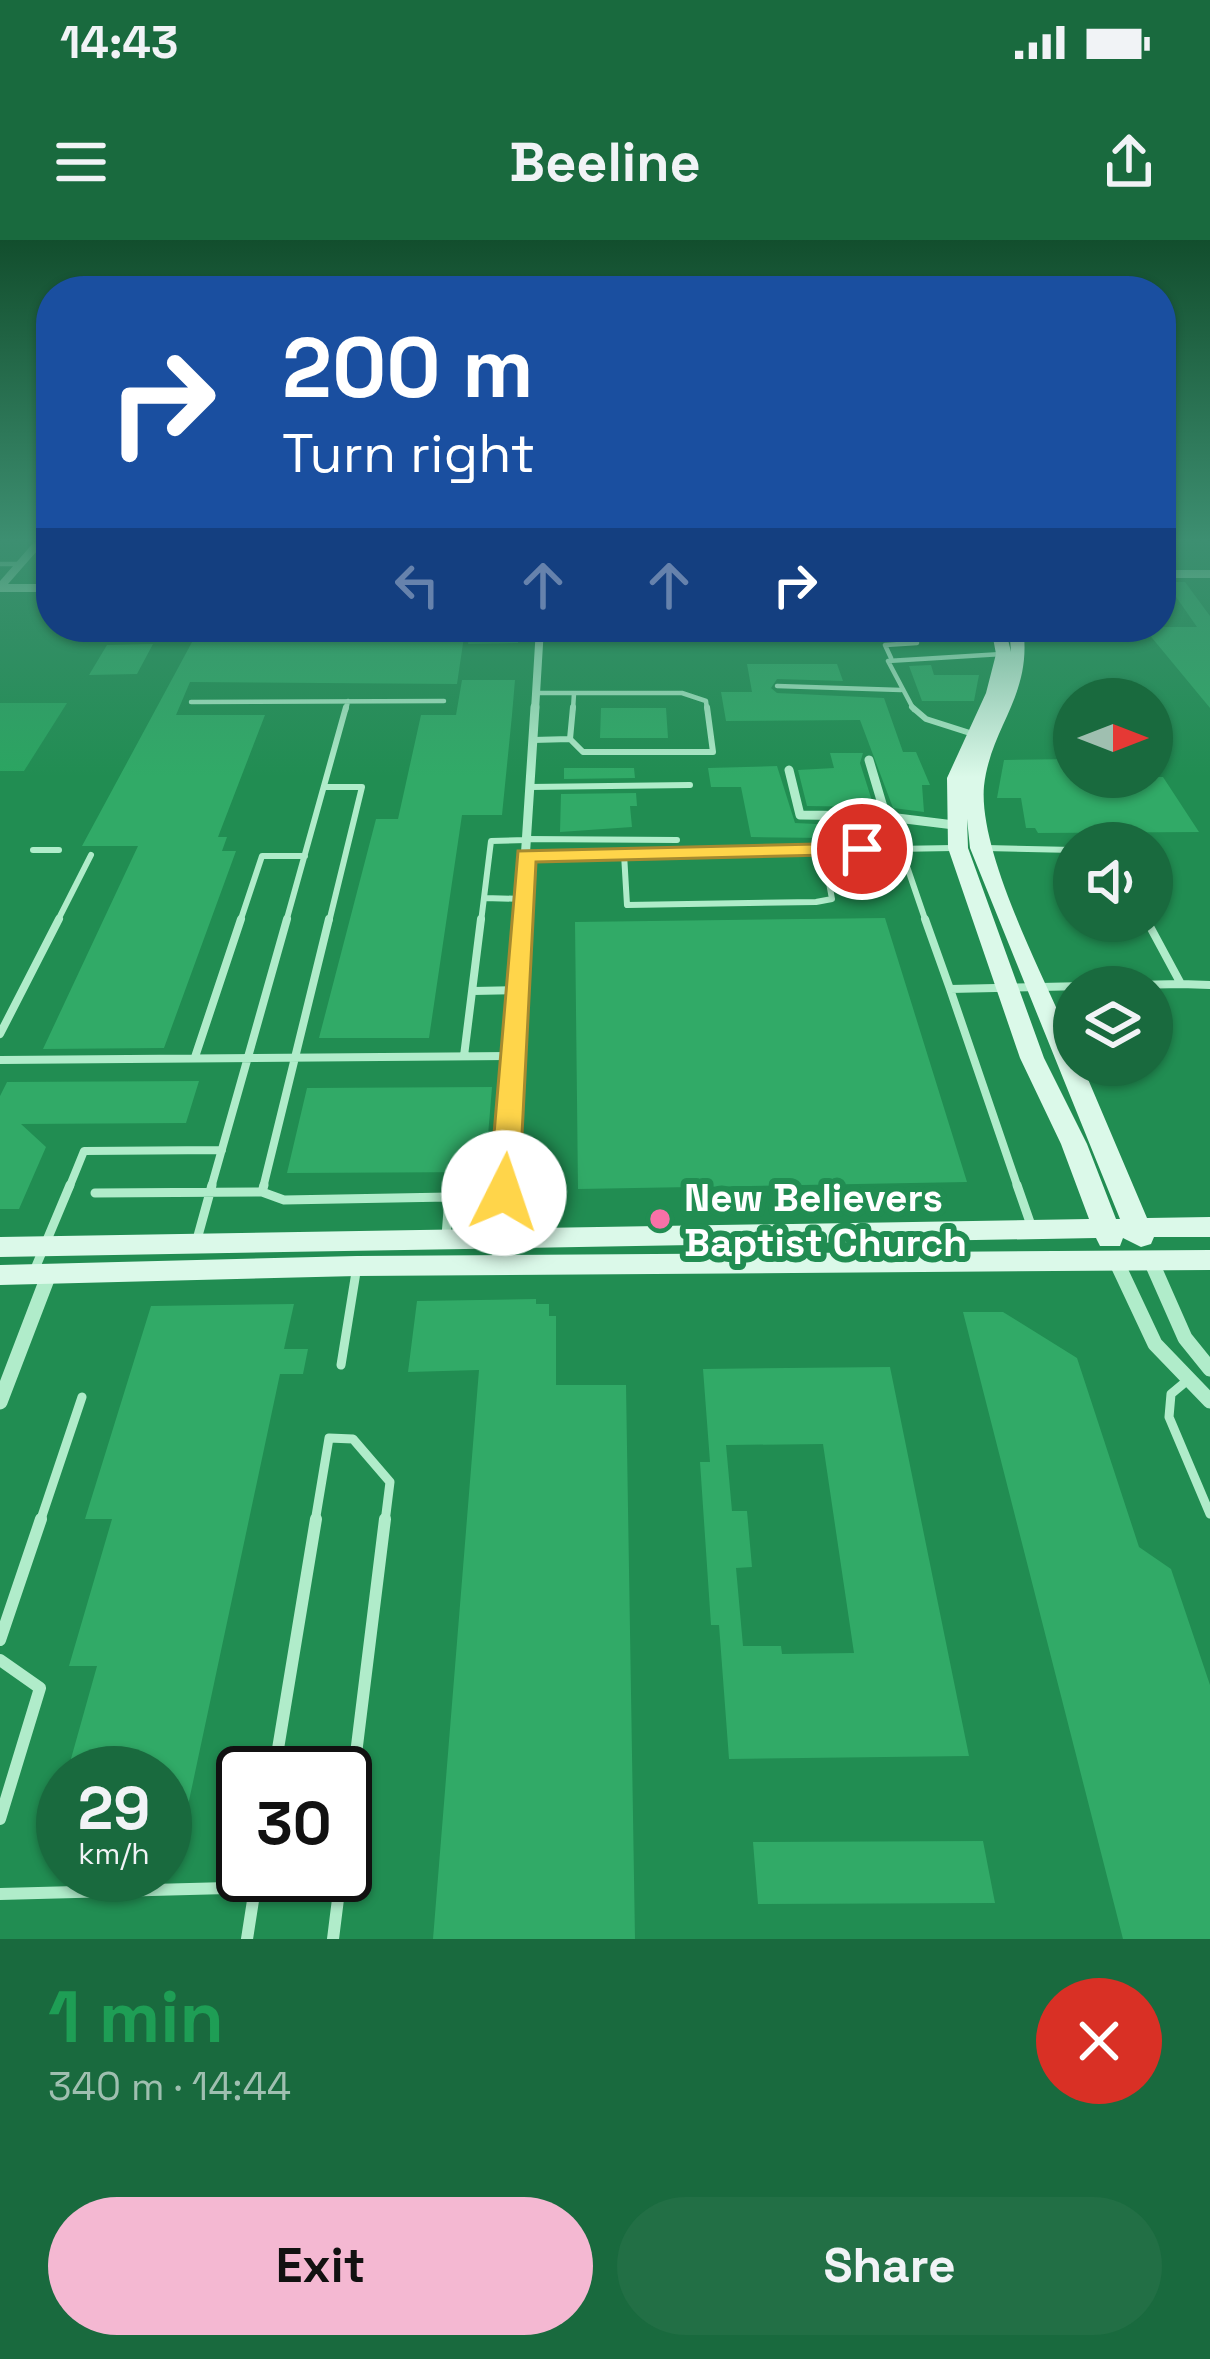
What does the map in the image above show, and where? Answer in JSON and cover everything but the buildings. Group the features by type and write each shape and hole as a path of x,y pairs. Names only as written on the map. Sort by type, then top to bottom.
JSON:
{"main road":[{"path":"1001,642 1004,654 994,693 956,778 954,825 1034,986 1151,1261"},
{"path":"1019,642 1022,656 1015,689 976,778 969,848 1032,1058 1107,1227 1116,1261"},
{"path":"0,1247 42,1265 357,1266 667,1236 1210,1227"},
{"path":"0,1275 196,1244 445,1240 500,1253 670,1265 1210,1260"}],"street":[{"path":"500,1253 539,642"},
{"path":"869,760 886,817"},
{"path":"789,770 800,815 954,825"},
{"path":"1116,1261 1155,1344 1210,1400"},
{"path":"1151,1261 1185,1338 1210,1369"},
{"path":"0,1402 42,1265"}],"lane":[{"path":"917,643 885,645 908,708 927,721 974,734"},
{"path":"891,658 1004,654"},
{"path":"777,686 901,690"},
{"path":"533,740 570,739 583,752 599,754 713,752 706,701 701,696 536,693"},
{"path":"570,739 574,693"},
{"path":"196,1244 348,701"},
{"path":"190,702 443,701"},
{"path":"530,787 690,785"},
{"path":"262,1192 362,787 324,787"},
{"path":"464,1056 491,841 677,839"},
{"path":"901,849 1033,1230"},
{"path":"33,850 58,850"},
{"path":"624,854 627,905 792,903 832,899 823,850"},
{"path":"526,855 1053,850"},
{"path":"0,1034 91,856"},
{"path":"195,1057 262,856 305,856"},
{"path":"484,898 523,899"},
{"path":"1158,942 1181,984"},
{"path":"950,989 1210,985"},
{"path":"472,991 517,990"},
{"path":"0,1060 513,1056"},
{"path":"42,1265 84,1150 222,1150"},
{"path":"95,1193 262,1192 284,1199 449,1197 445,1240"},
{"path":"667,1236 670,1265"},
{"path":"341,1365 357,1266"},
{"path":"1189,1379 1171,1394 1169,1417 1210,1514"},
{"path":"0,1640 82,1397"},
{"path":"278,1746 329,1438 353,1439 390,1482 357,1746"},
{"path":"0,1660 40,1688 0,1819"},
{"path":"0,1894 216,1884"},
{"path":"247,1939 253,1902"},
{"path":"333,1939 337,1902"}],"green space":[{"path":"0,703 67,703 24,771 0,771"}],"place":[{"name":"New Believers Baptist Church","path":"660,1219"}],"route":[{"path":"504,1193 526,855 862,849"}]}
